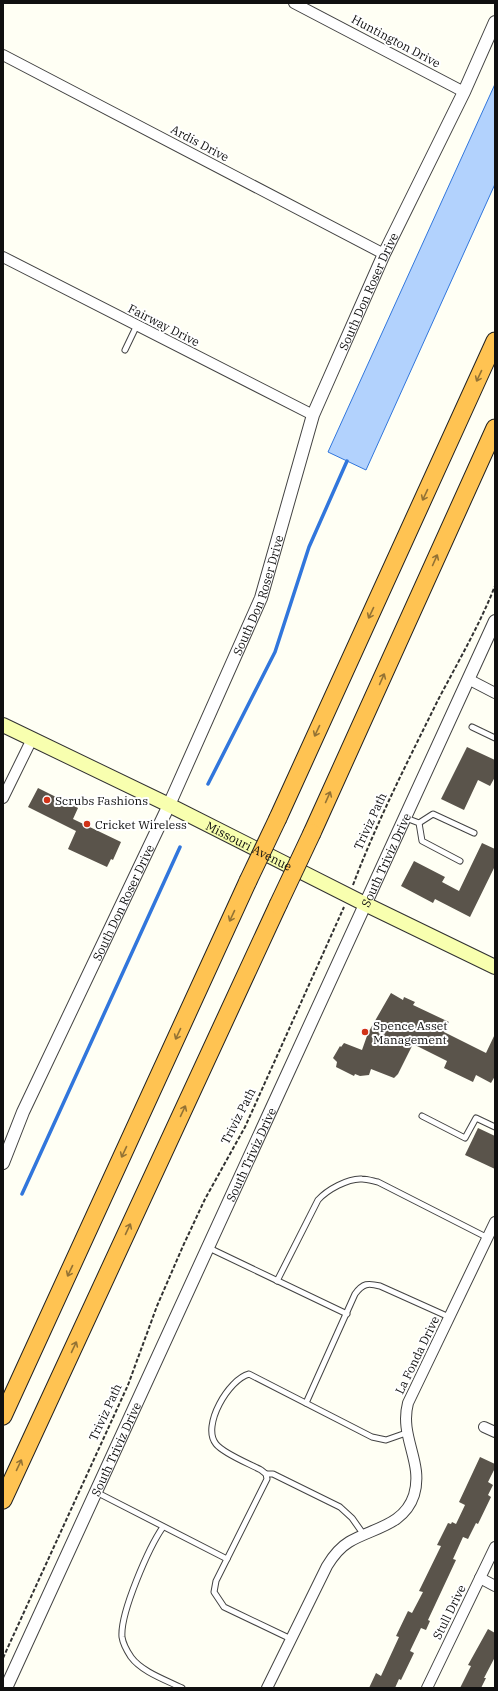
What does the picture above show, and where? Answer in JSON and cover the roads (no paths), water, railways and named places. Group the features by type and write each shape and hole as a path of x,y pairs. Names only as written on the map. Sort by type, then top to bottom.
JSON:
{"highway":[{"path":"3,1416 495,341"},
{"path":"3,1500 312,833 495,428"}],"main road":[{"name":"Missouri Avenue","path":"3,726 169,804 365,904 495,967"}],"street":[{"name":"Huntington Drive","path":"294,3 464,92"},
{"name":"South Don Roser Drive","path":"4,1157 23,1112 169,804 261,598 314,416 384,254 464,92 495,22"},
{"name":"Ardis Drive","path":"3,55 384,254"},
{"name":"Fairway Drive","path":"3,256 314,416"},
{"name":"South Triviz Drive","path":"6,1688 495,621"},
{"path":"468,679 495,693"},
{"path":"3,798 32,739"},
{"name":"La Fonda Drive","path":"268,1688 331,1559 348,1542 380,1529 395,1520 407,1508 414,1496 416,1470 406,1434 405,1420 408,1403 495,1222"},
{"path":"484,1427 495,1432"},
{"name":"Stull Drive","path":"427,1688 495,1547"},
{"path":"480,1578 495,1586"}],"lane":[{"path":"125,350 136,325"},
{"path":"472,727 495,738"},
{"path":"419,823 433,814 474,833"},
{"path":"405,817 419,823"},
{"path":"419,823 422,841 460,861"},
{"path":"422,1116 465,1138 476,1118 495,1127"},
{"path":"278,1281 318,1200 323,1194 338,1185 361,1179 378,1182 488,1238"},
{"path":"208,1248 347,1314"},
{"path":"306,1403 360,1288 370,1284 380,1286 449,1317"},
{"path":"364,1535 352,1518 340,1507 273,1474 266,1474 216,1445 211,1434 211,1428 220,1403 231,1385 238,1379 249,1374 381,1439 393,1438 406,1434"},
{"path":"266,1474 267,1480 216,1581 214,1592 224,1607 291,1639"},
{"path":"96,1492 227,1559"},
{"path":"164,1527 131,1594 124,1619 122,1636 128,1652 136,1662 154,1674 182,1688"}],"water":[{"path":"495,84 495,184 366,470 328,452"}],"waterway":[{"path":"208,784 275,652 309,547 347,461"},
{"path":"22,1194 180,847"}],"place":[{"name":"Scrubs Fashions","path":"47,800"},
{"name":"Cricket Wireless","path":"87,824"},
{"name":"Spence Asset Management","path":"365,1032"}]}
